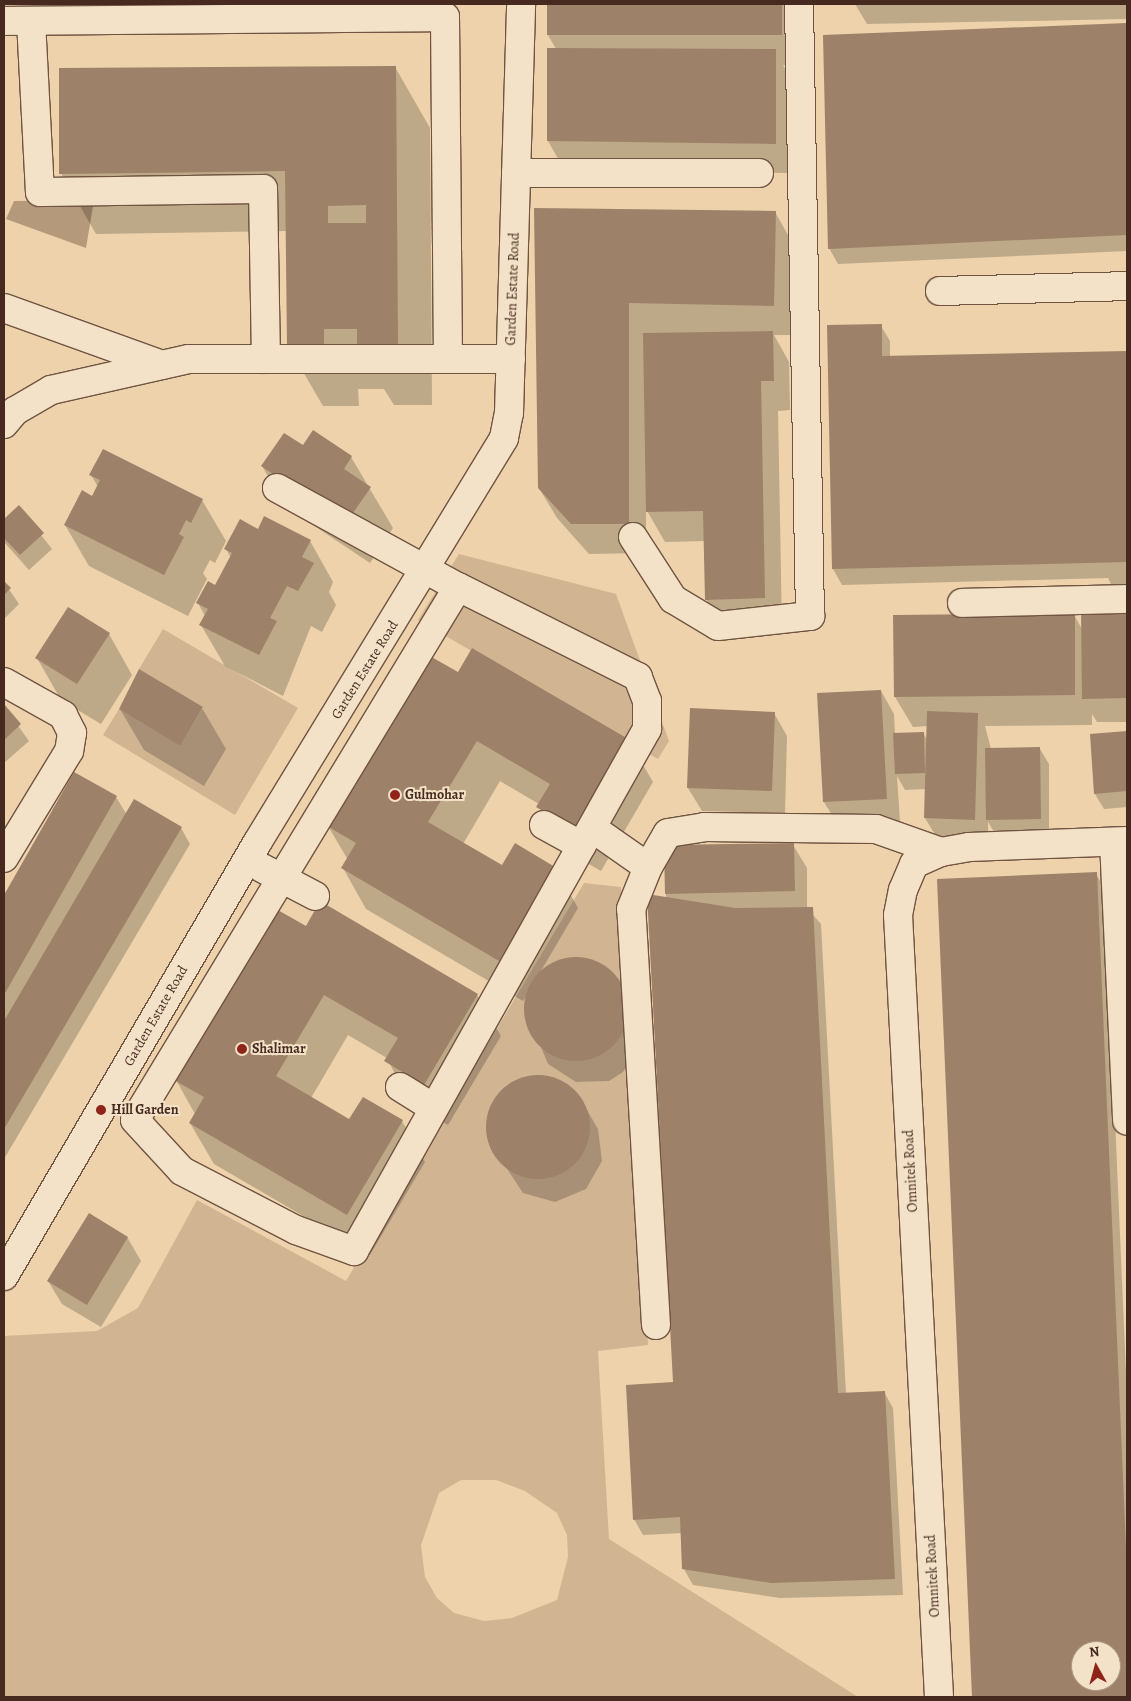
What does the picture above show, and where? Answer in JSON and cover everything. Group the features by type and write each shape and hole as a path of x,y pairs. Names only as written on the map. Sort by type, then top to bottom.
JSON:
{"street":[{"name":"Garden Estate Road","path":"7,1263 248,859 428,567 504,438 511,359 521,4"},
{"path":"633,537 673,599 718,626 810,616 799,4"},
{"path":"4,21 445,16 448,359"},
{"path":"31,21 40,192 264,189 266,359"},
{"path":"516,173 759,174"},
{"path":"940,291 1127,286"},
{"path":"4,308 162,364"},
{"path":"4,424 15,411 51,390 190,359 511,359"},
{"path":"277,488 428,567 458,586 638,677 646,701 647,729 354,1251 296,1230 182,1171 135,1120 278,878 458,586"},
{"path":"962,603 1127,599"},
{"path":"4,682 62,715 72,733 68,751 4,858"},
{"path":"544,825 587,837 648,867"},
{"path":"656,1325 631,909 648,867 668,833 704,827 876,829 941,852"},
{"path":"1121,842 1127,1121"},
{"name":"Omnitek Road","path":"939,1697 898,915 914,864 941,852 969,847 1121,842"},
{"path":"248,859 278,878 315,896"},
{"path":"400,1086 434,1108"}],"shaded area":[{"path":"94,200 86,248 6,219 14,201"},
{"path":"459,554 616,594 669,741 658,759 418,620"},
{"path":"163,629 298,708 235,815 103,735 119,709 180,746 203,708 139,669"},
{"path":"584,883 621,887 648,1345 598,1351 609,1539 858,1697 4,1697 4,1336 97,1331 138,1308 197,1200 346,1281","holes":["461,1480 496,1480 525,1491 557,1513 567,1535 568,1557 557,1600 512,1618 484,1621 454,1613 437,1598 425,1577 421,1545 439,1493"]}],"building":[{"path":"547,4 782,4 782,35 547,35"},
{"path":"1127,23 1127,235 828,249 823,35"},
{"path":"547,48 776,49 776,144 547,141"},
{"path":"396,66 398,345 357,345 357,329 324,329 324,346 287,346 285,171 59,174 59,68","holes":["366,205 366,223 328,223 328,206"]},
{"path":"534,208 776,211 774,306 629,303 629,524 571,524 538,488"},
{"path":"882,324 882,356 1127,351 1127,562 832,569 827,325"},
{"path":"773,331 774,381 761,381 765,598 705,600 703,511 646,512 643,333"},
{"path":"313,430 352,456 344,469 371,487 346,523 261,466 284,433 303,445"},
{"path":"103,449 203,499 191,523 186,520 179,534 184,537 164,575 64,525 82,490 92,496 100,480 89,475"},
{"path":"19,505 44,533 20,555 4,538 4,519"},
{"path":"264,516 311,540 302,557 314,563 298,591 287,586 270,618 277,621 259,655 199,625 208,609 196,603 208,581 215,585 232,553 224,549 240,519 258,529"},
{"path":"4,581 11,588 4,595"},
{"path":"68,607 110,633 77,684 35,658"},
{"path":"1081,607 1127,607 1127,698 1082,699"},
{"path":"1075,613 1075,695 894,697 893,615"},
{"name":"Gulmohar","path":"472,648 630,740 577,830 536,807 550,784 477,741 428,822 502,865 515,843 555,867 499,961 341,868 356,843 327,826 428,655 458,672"},
{"path":"139,669 203,707 180,746 119,709"},
{"path":"881,690 887,799 823,802 817,693"},
{"path":"4,704 21,724 4,740"},
{"path":"690,708 775,712 772,791 687,788"},
{"path":"927,711 978,713 975,820 924,818"},
{"path":"1127,731 1127,791 1094,794 1090,734"},
{"path":"924,732 925,773 895,774 893,733"},
{"path":"1040,747 1041,819 986,820 985,748"},
{"path":"74,772 117,796 4,995 4,895"},
{"path":"134,799 182,827 4,1129 4,1021"},
{"path":"794,843 795,891 665,894 664,845"},
{"path":"1097,872 1127,1572 1127,1697 972,1697 937,879"},
{"path":"647,894 735,908 813,907 838,1393 885,1391 895,1579 771,1583 682,1569 680,1517 633,1520 626,1385 673,1382"},
{"name":"Shalimar","path":"320,901 478,994 424,1085 384,1061 398,1038 324,995 276,1076 349,1119 363,1097 403,1120 347,1215 189,1123 204,1097 174,1080 276,909 306,926"},
{"path":"576,957 596,961 605,966 619,980 624,989 628,1009 624,1029 619,1038 605,1052 596,1057 576,1061 556,1057 547,1052 533,1038 528,1029 524,1009 528,989 533,980 547,966 556,961"},
{"path":"538,1075 558,1079 575,1090 586,1107 590,1127 586,1147 575,1164 558,1175 538,1179 518,1175 501,1164 490,1147 486,1127 490,1107 501,1090 518,1079"},
{"path":"89,1213 128,1237 87,1305 47,1281"}],"place":[{"name":"Gulmohar","path":"395,795"},
{"name":"Shalimar","path":"242,1049"},
{"name":"Hill Garden","path":"101,1110"}]}
